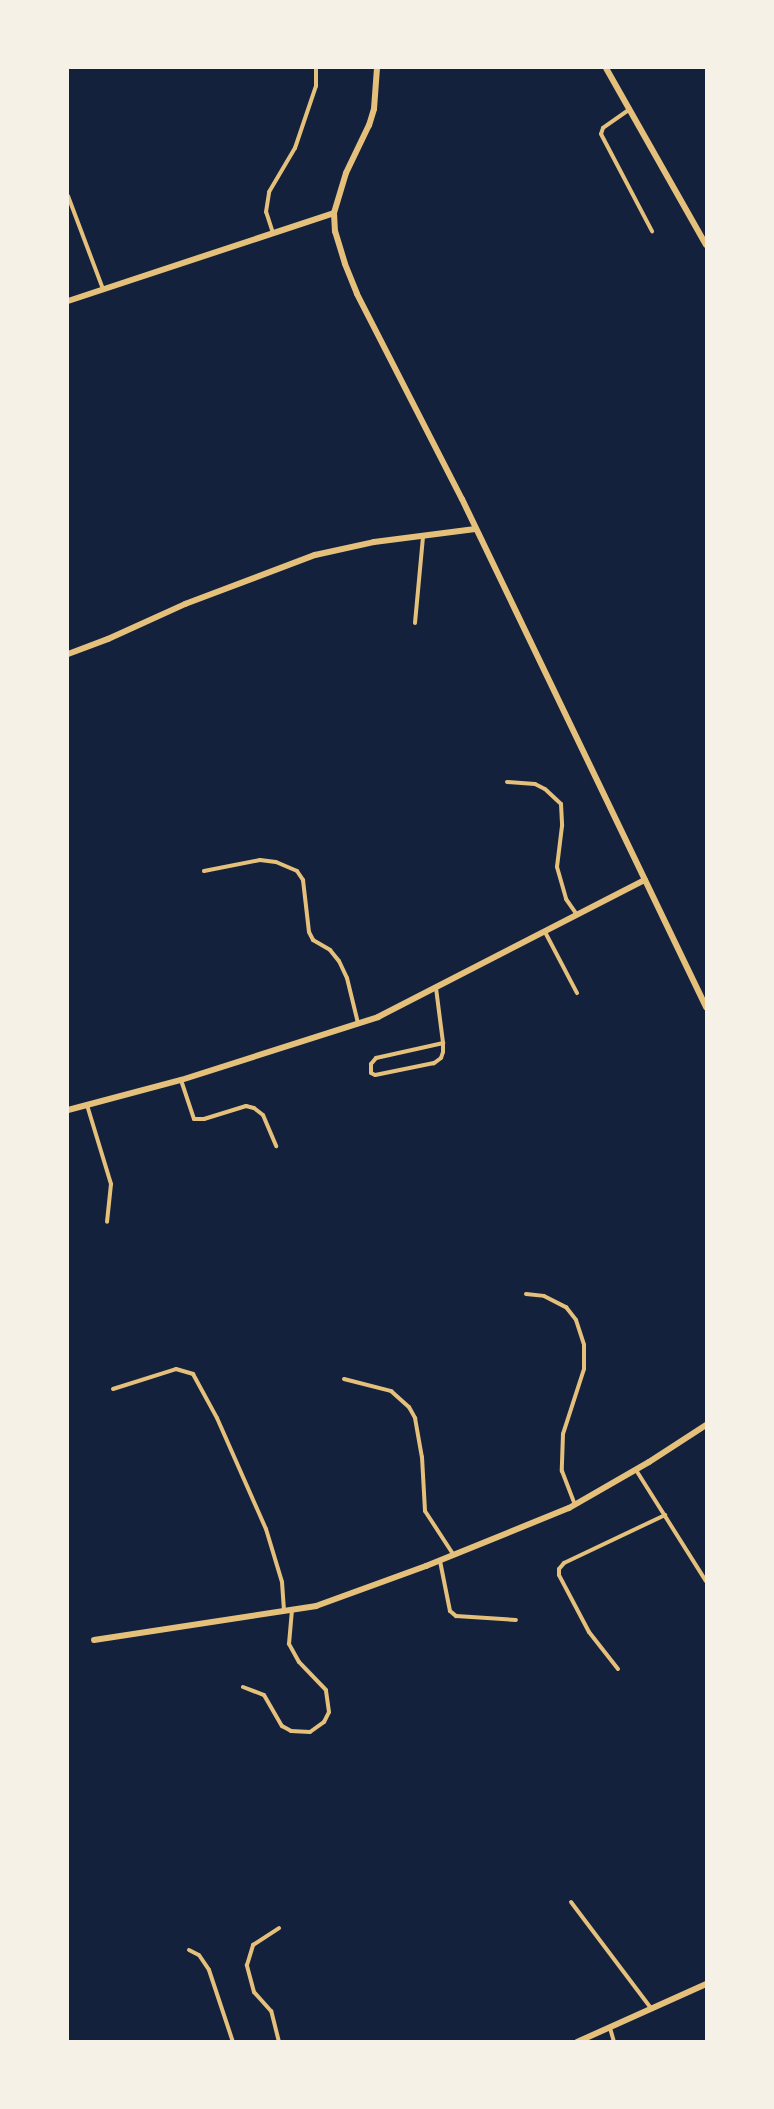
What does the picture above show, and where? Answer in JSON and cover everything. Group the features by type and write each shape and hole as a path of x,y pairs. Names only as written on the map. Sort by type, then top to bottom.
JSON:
{"street":[{"path":"377,68 374,109 343,180 334,213 335,231 357,294 475,529 706,1007"},
{"path":"606,68 706,245"},
{"path":"68,301 334,213"},
{"path":"68,654 315,555 374,542 475,529"},
{"path":"68,1110 181,1080 378,1017 645,880"},
{"path":"94,1640 316,1606 440,1561 575,1505 636,1470 706,1425"},
{"path":"577,2042 706,1984"}],"lane":[{"path":"273,233 266,212 269,192 295,148 316,86 316,68"},
{"path":"630,109 603,128 601,134 652,231"},
{"path":"68,196 103,289"},
{"path":"415,622 423,537"},
{"path":"507,782 535,784 545,789 561,804 562,826 557,867 566,899 577,915"},
{"path":"204,872 260,860 276,862 297,871 303,880 309,932 313,940 330,950 339,961 347,978 358,1023"},
{"path":"545,932 577,993"},
{"path":"436,988 444,1052 434,1063 375,1075 371,1073 371,1064 376,1058 442,1043"},
{"path":"181,1080 194,1119 204,1119 246,1106 254,1108 262,1115 276,1146"},
{"path":"87,1105 111,1184 107,1222"},
{"path":"526,1294 544,1296 566,1307 576,1320 584,1345 584,1369 563,1434 562,1471 575,1505"},
{"path":"113,1389 176,1369 193,1374 217,1418 266,1529 282,1581 284,1612"},
{"path":"344,1379 391,1391 409,1407 414,1418 422,1457 425,1511 453,1555"},
{"path":"636,1470 706,1581"},
{"path":"618,1669 589,1632 559,1575 559,1569 564,1563 665,1515"},
{"path":"440,1561 450,1611 456,1616 516,1620"},
{"path":"243,1687 264,1695 282,1726 291,1731 310,1732 324,1722 329,1712 326,1690 299,1662 289,1644 292,1611"},
{"path":"571,1902 651,2009"},
{"path":"279,1928 253,1945 247,1965 254,1992 271,2011 279,2042"},
{"path":"189,1950 199,1955 209,1970 233,2042"},
{"path":"610,2027 615,2042"}]}
